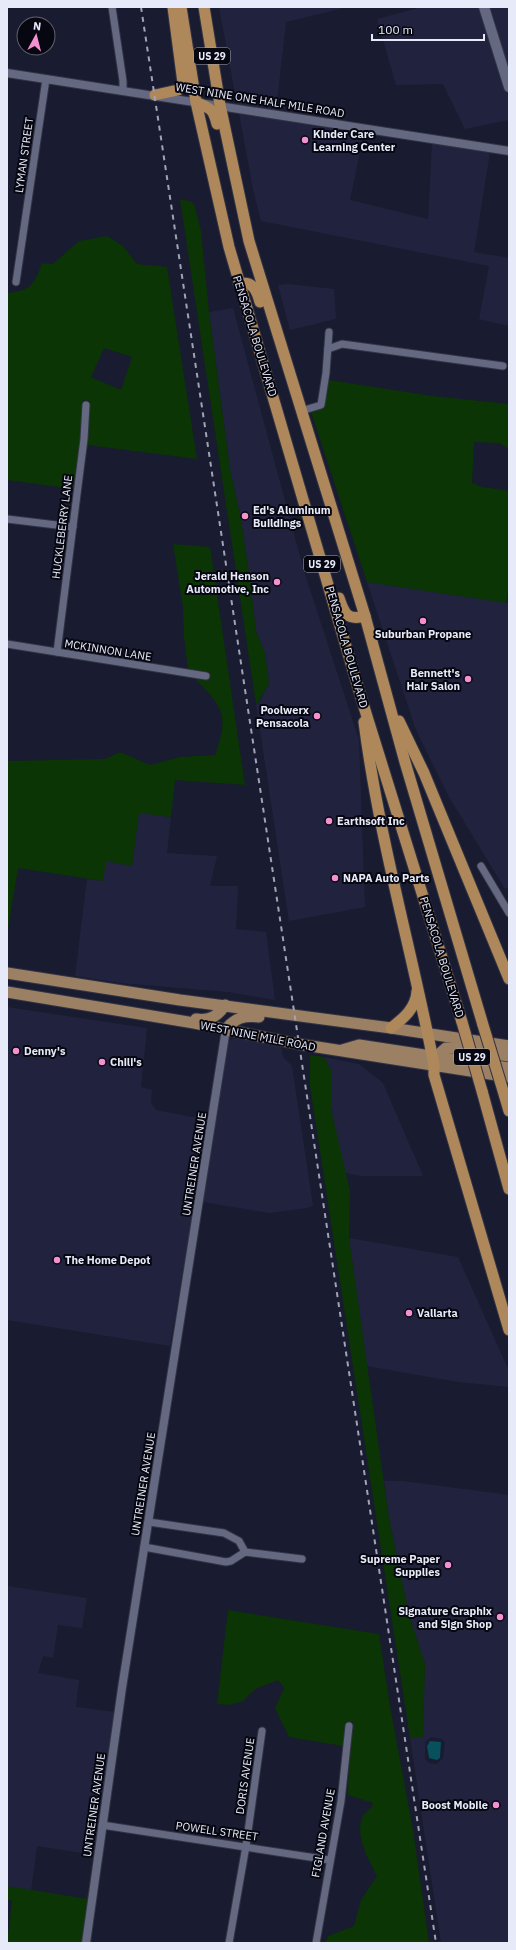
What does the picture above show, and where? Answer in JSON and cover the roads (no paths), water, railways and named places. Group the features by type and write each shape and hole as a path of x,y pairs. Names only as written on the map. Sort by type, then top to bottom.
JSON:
{"highway":[{"path":"155,96 178,90 183,83 173,7"},
{"name":"PENSACOLA BOULEVARD","path":"181,7 196,102 213,183 239,284 360,694 462,1022 509,1189"},
{"path":"188,7 202,94 220,105"},
{"name":"PENSACOLA BOULEVARD","path":"204,7 220,105 249,241 365,616 407,769 509,1111"},
{"path":"196,102 208,107 214,112 236,216 249,241"},
{"path":"239,284 249,283 256,290 274,350 288,368"},
{"path":"315,539 329,561 345,613 350,618 356,619 365,616"},
{"path":"360,694 368,751 394,887 434,1060 434,1075 509,1330"},
{"path":"388,698 424,773 509,980"},
{"path":"391,1028 404,1018 417,1000 417,985"}],"main road":[{"path":"484,7 509,86"},
{"name":"WEST NINE MILE ROAD","path":"7,974 509,1046"},
{"name":"WEST NINE MILE ROAD","path":"7,992 226,1029 260,1038 339,1051 359,1045 434,1060"},
{"path":"130,1012 141,1008 208,1019 219,1014 225,1005"},
{"path":"226,1029 233,1021 239,1018 249,1016 276,1019 287,1015"},
{"path":"434,1060 446,1048 457,1048 509,1056"},
{"path":"434,1060 509,1068"},
{"path":"434,1060 509,1077"}],"street":[{"path":"112,7 123,81 123,91"},
{"name":"WEST NINE ONE HALF MILE ROAD","path":"7,73 509,151"},
{"name":"LYMAN STREET","path":"16,282 46,79"},
{"path":"301,411 321,405 329,332"},
{"path":"328,349 342,344 503,366"},
{"name":"HUCKLEBERRY LANE","path":"57,652 84,439 86,405"},
{"path":"7,519 73,527"},
{"name":"MCKINNON LANE","path":"7,644 206,676"},
{"path":"481,866 509,913"},
{"name":"UNTREINER AVENUE","path":"86,1943 144,1547 226,1029"},
{"path":"149,1522 224,1533 239,1542 245,1552"},
{"path":"144,1547 226,1562 231,1561 245,1552 302,1559"},
{"name":"FIGLAND AVENUE","path":"316,1943 340,1801 349,1726"},
{"name":"DORIS AVENUE","path":"229,1943 246,1846 262,1731"},
{"name":"POWELL STREET","path":"102,1826 246,1846 329,1860"}],"railway":[{"path":"141,7 436,1943"}],"place":[{"name":"Kinder Care Learning Center","path":"305,140"},
{"name":"Ed's Aluminum Buildings","path":"245,516"},
{"name":"Jerald Henson Automotive, Inc","path":"277,582"},
{"name":"Suburban Propane","path":"423,621"},
{"name":"Bennett's Hair Salon","path":"468,679"},
{"name":"Poolwerx Pensacola","path":"317,716"},
{"name":"Earthsoft Inc","path":"329,821"},
{"name":"NAPA Auto Parts","path":"335,878"},
{"name":"Denny's","path":"16,1051"},
{"name":"Chili's","path":"102,1062"},
{"name":"The Home Depot","path":"57,1260"},
{"name":"Vallarta","path":"409,1313"},
{"name":"Supreme Paper Supplies","path":"448,1565"},
{"name":"Signature Graphix and Sign Shop","path":"500,1617"},
{"name":"Boost Mobile","path":"496,1805"}]}
